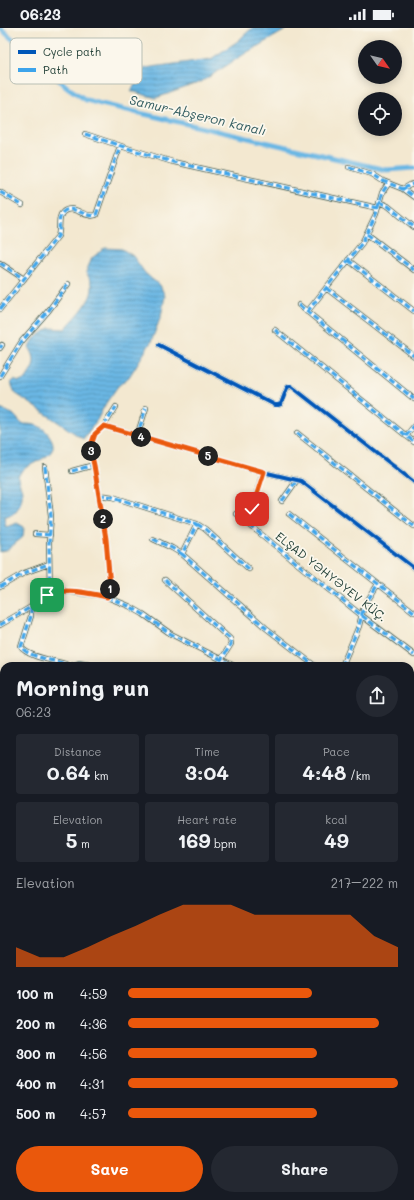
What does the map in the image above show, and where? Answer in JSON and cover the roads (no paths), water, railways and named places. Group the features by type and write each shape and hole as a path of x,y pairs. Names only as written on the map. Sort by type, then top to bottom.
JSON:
{"street":[{"path":"85,134 173,162 378,208"},
{"path":"0,309 58,236 60,225 59,219 64,211 70,208 91,216 96,215 120,146"},
{"path":"349,167 372,174 388,184 403,189 414,197"},
{"path":"307,312 367,234 379,202 388,184"},
{"path":"403,189 414,184"},
{"path":"0,192 22,204"},
{"path":"379,202 388,206 414,227"},
{"path":"367,234 414,270"},
{"path":"348,260 414,311"},
{"path":"0,263 24,279"},
{"path":"0,376 22,342 49,310 68,284"},
{"path":"326,288 414,356"},
{"path":"299,305 414,399"},
{"path":"275,330 414,442"},
{"path":"159,344 275,405 280,404 287,388 291,386 414,482"},
{"path":"107,597 110,590 110,577 106,539 90,445 95,434 104,426 116,407"},
{"path":"137,436 146,408"},
{"path":"104,426 304,483 414,568"},
{"path":"406,436 414,426"},
{"path":"297,433 414,526"},
{"path":"72,471 94,465"},
{"path":"45,466 51,516 49,564 50,593"},
{"path":"246,522 252,509 264,472"},
{"path":"282,501 297,480"},
{"path":"99,495 113,497 196,524 205,529 249,569"},
{"name":"ELŞAD YƏHYƏYEV KÜÇ.","path":"236,514 361,615 414,655"},
{"path":"289,514 414,612"},
{"path":"182,554 196,524"},
{"path":"35,534 50,535"},
{"path":"153,539 182,554 266,628 311,662"},
{"path":"0,587 24,572 49,564"},
{"path":"165,580 230,639 231,644 221,660"},
{"path":"344,662 359,626 364,606 378,584"},
{"path":"0,625 31,607 50,593 62,591 79,592 107,597 129,606 171,634 225,662"},
{"path":"31,607 31,616 21,647 24,651 30,654 58,662"}],"water":[{"path":"252,28 289,28 201,82 156,98 131,91 135,84 142,84 142,73 145,68 211,59 238,41"},
{"path":"105,248 122,249 133,256 145,273 160,285 165,296 161,316 151,342 129,377 118,386 106,403 97,420 83,439 15,393 11,383 14,380 19,382 25,380 33,368 34,360 29,347 35,338 50,328 65,329 87,303 92,290 92,282 86,272 92,258"},
{"path":"0,409 13,414 22,424 41,427 49,435 53,443 49,454 23,470 18,477 22,490 20,503 15,512 4,517 6,527 17,523 24,527 23,537 6,551 0,552"}],"waterway":[{"name":"Samur-Abşeron kanalı","path":"0,28 11,38"},
{"name":"Samur-Abşeron kanalı","path":"64,84 86,100 101,104 386,170 414,168"}]}
